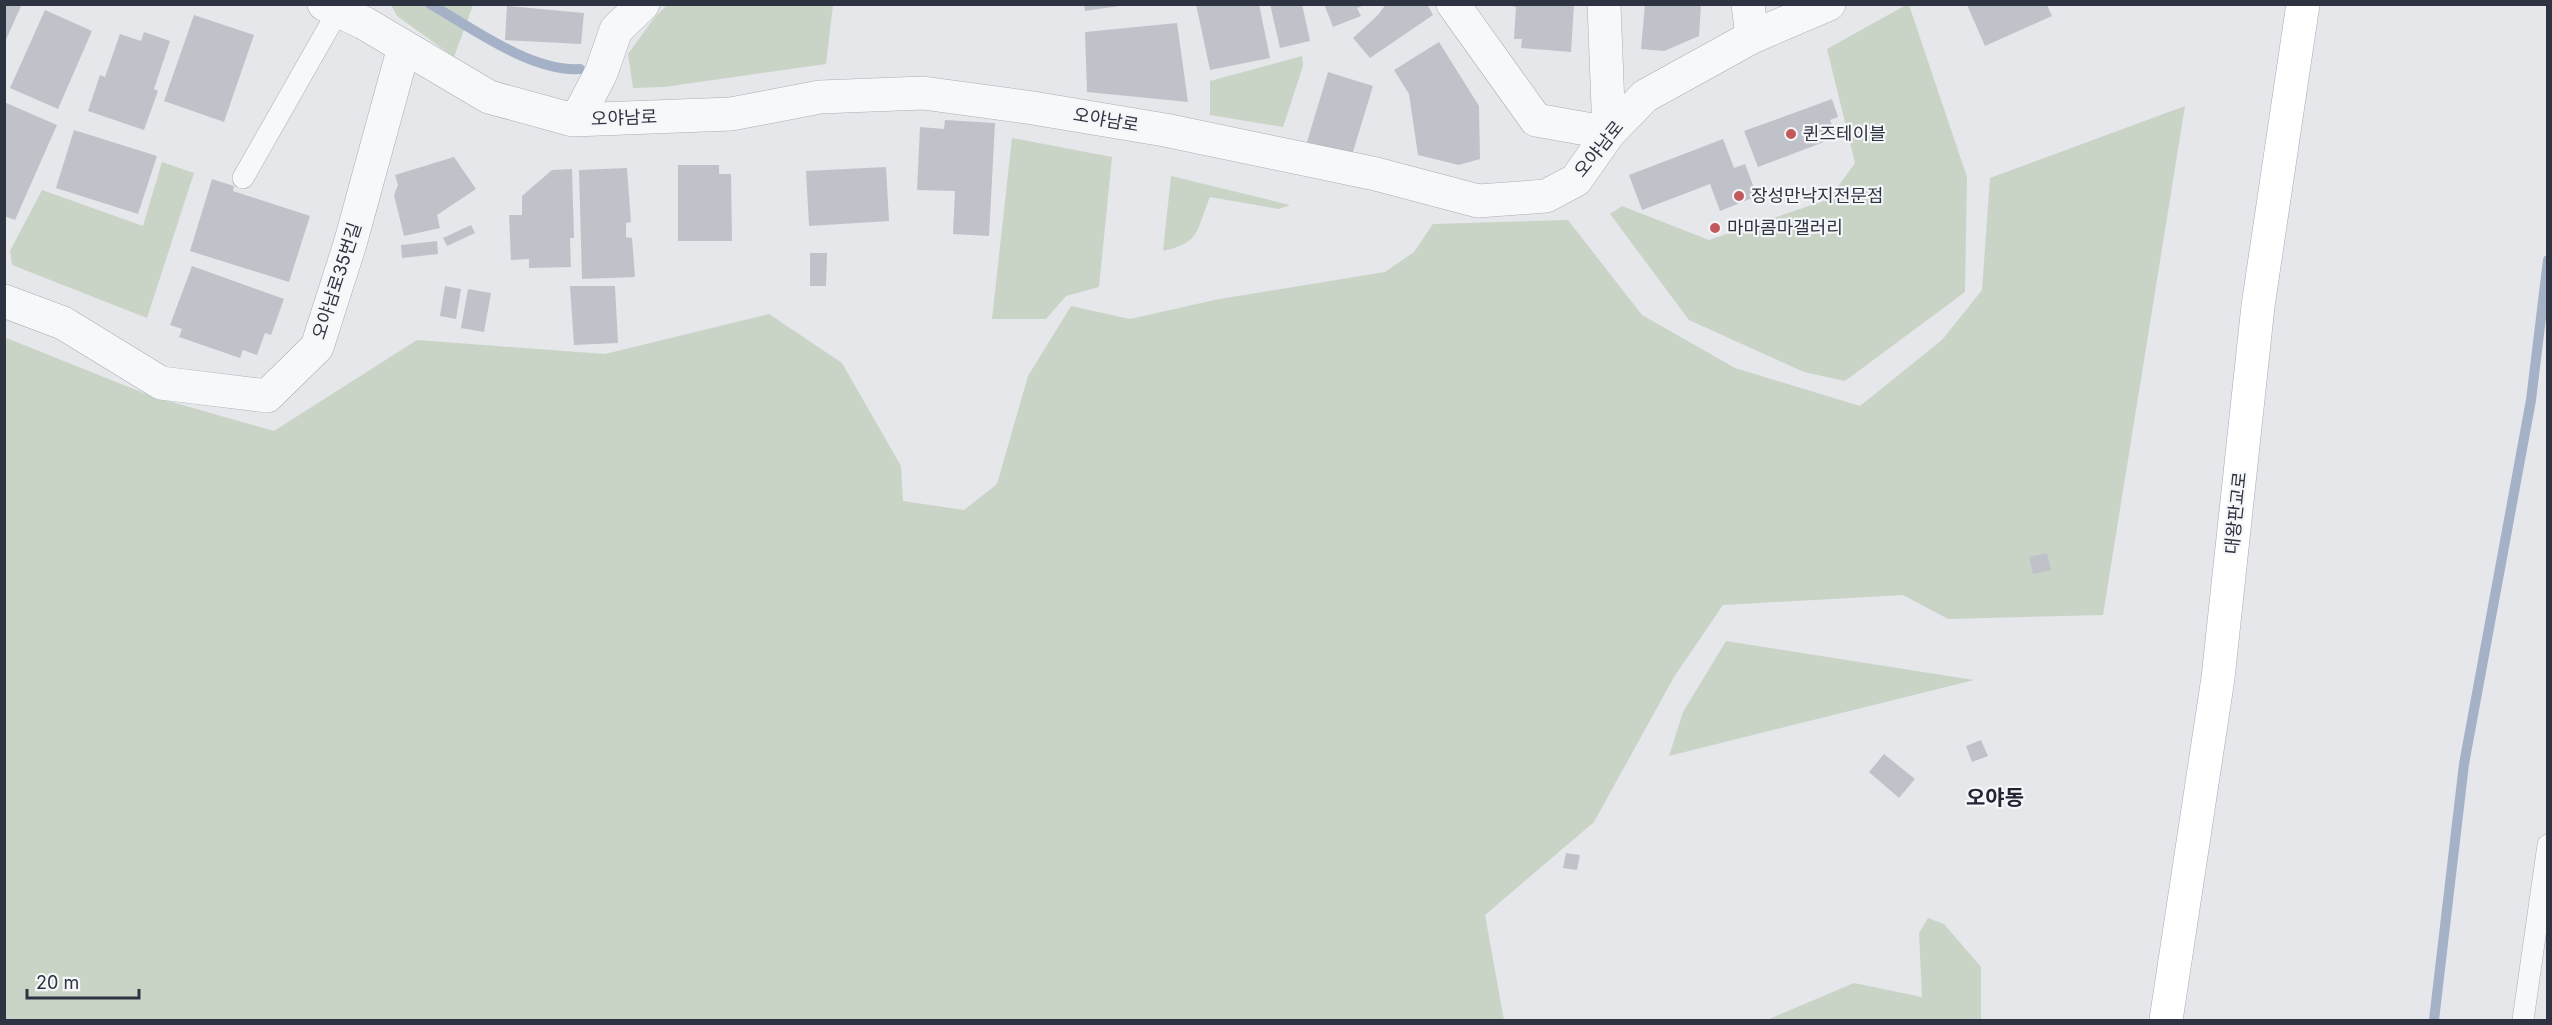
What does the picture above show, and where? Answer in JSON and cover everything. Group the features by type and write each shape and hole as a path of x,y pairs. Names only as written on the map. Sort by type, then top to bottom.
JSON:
{"main road":[{"name":"대왕판교로","path":"2166,1020 2218,678 2258,306 2303,4"}],"street":[{"path":"573,120 579,116 601,72 616,30 643,4"},
{"path":"1453,4 1536,120 1609,133 1604,4"},
{"path":"1748,4 1752,37"},
{"name":"오야남로","path":"331,8 364,23 489,98 573,120 731,114 820,98 923,93 1165,130 1377,174 1478,201 1546,196 1576,180 1609,133 1645,96 1752,37 1829,4"},
{"name":"오야남로35번길","path":"4,301 63,323 161,383 267,396 317,347 353,233 404,47"}],"lane":[{"name":"오야남로","path":"243,178 331,8"},
{"path":"2523,1020 2547,845"}],"shaded area":[{"path":"668,4 833,5 826,64 664,87 633,88 628,54 654,18"},
{"path":"391,5 473,5 454,57 397,16"},
{"path":"1909,5 1967,177 1965,292 1845,381 1804,372 1689,320 1610,214 1622,206 1709,240 1829,199 1855,163 1827,49"},
{"path":"1302,56 1303,66 1283,127 1210,115 1210,81"},
{"path":"2185,106 2103,615 1948,619 1903,595 1723,605 1674,677 1594,822 1485,915 1504,1020 5,1020 4,337 151,396 274,431 417,340 605,354 769,314 842,363 901,466 903,501 964,510 997,484 1028,376 1071,306 1130,319 1219,299 1385,272 1414,252 1433,224 1568,220 1642,315 1735,368 1860,406 1942,340 1982,290 1990,178"},
{"path":"1012,138 1112,157 1099,287 1066,296 1046,319 992,319"},
{"path":"162,162 194,173 147,318 12,265 10,251 42,190 143,226"},
{"path":"1171,176 1290,205 1279,209 1210,197 1196,233 1191,239 1163,251"},
{"path":"1726,641 1974,680 1669,756 1683,712"},
{"path":"1928,918 1944,924 1981,967 1981,1020 1767,1020 1854,983 1922,997 1919,933"}],"building":[{"path":"4,4 22,4 4,44"},
{"path":"1084,4 1119,4 1119,6 1085,11"},
{"path":"1196,4 1259,4 1270,58 1210,70"},
{"path":"1270,4 1302,4 1310,41 1280,48"},
{"path":"1324,4 1365,5 1357,8 1361,16 1333,27"},
{"path":"1386,4 1427,4 1433,15 1370,58 1353,38 1378,15"},
{"path":"1503,4 1574,4 1571,52 1521,48 1522,39 1514,39 1516,7"},
{"path":"1645,4 1701,4 1699,36 1664,51 1641,49"},
{"path":"1967,5 2047,5 2052,16 1985,46"},
{"path":"507,6 584,13 581,44 505,40"},
{"path":"45,10 92,31 58,109 10,88"},
{"path":"194,15 254,35 224,122 164,101"},
{"path":"1177,23 1188,102 1087,92 1085,32"},
{"path":"144,32 170,41 154,89 158,91 144,130 88,111 100,75 105,77 120,34 141,41"},
{"path":"1439,42 1479,106 1480,159 1459,165 1418,155 1409,94 1394,70"},
{"path":"1328,72 1373,86 1352,155 1307,142"},
{"name":"퀸즈테이블","path":"1832,99 1838,117 1830,120 1837,137 1758,167 1744,131"},
{"path":"4,102 57,125 15,220 4,216"},
{"path":"945,120 995,123 989,236 953,234 955,191 917,190 920,127 944,129"},
{"path":"74,130 157,156 138,214 56,188"},
{"path":"1723,139 1734,168 1745,164 1757,196 1720,211 1710,184 1642,210 1629,175"},
{"path":"454,157 476,189 437,215 440,228 404,236 394,195 398,185 395,175"},
{"path":"678,165 719,165 719,174 731,174 732,241 678,241"},
{"path":"886,167 889,221 809,226 806,171"},
{"path":"627,168 631,222 626,223 626,237 632,238 635,277 582,279 579,170"},
{"path":"572,169 574,238 570,238 571,267 529,268 529,259 511,260 509,215 522,215 522,196 552,170"},
{"path":"212,179 234,186 233,191 310,216 289,282 190,251"},
{"path":"471,225 475,233 447,246 443,238"},
{"path":"437,241 438,254 402,258 401,245"},
{"path":"810,253 827,253 826,286 810,286"},
{"path":"192,266 284,299 271,335 265,333 257,355 243,350 240,358 179,337 182,329 170,325"},
{"path":"445,286 461,289 456,319 440,316"},
{"path":"570,286 615,286 618,343 574,345"},
{"path":"468,289 491,293 484,332 461,328"},
{"path":"2047,553 2051,570 2033,574 2029,557"},
{"path":"1981,740 1988,756 1972,762 1966,746"},
{"path":"1884,754 1915,779 1899,798 1869,772"},
{"path":"1566,853 1580,855 1577,870 1563,868"}],"waterway":[{"path":"430,4 502,47 522,56 561,68 580,69"},
{"path":"2434,1020 2464,764 2531,400 2548,260"}],"place":[{"name":"퀸즈테이블","path":"1791,134"},
{"name":"장성만낙지전문점","path":"1739,196"},
{"name":"마마콤마갤러리","path":"1715,228"}],"district":[{"name":"오야동","path":"1995,798"}]}
